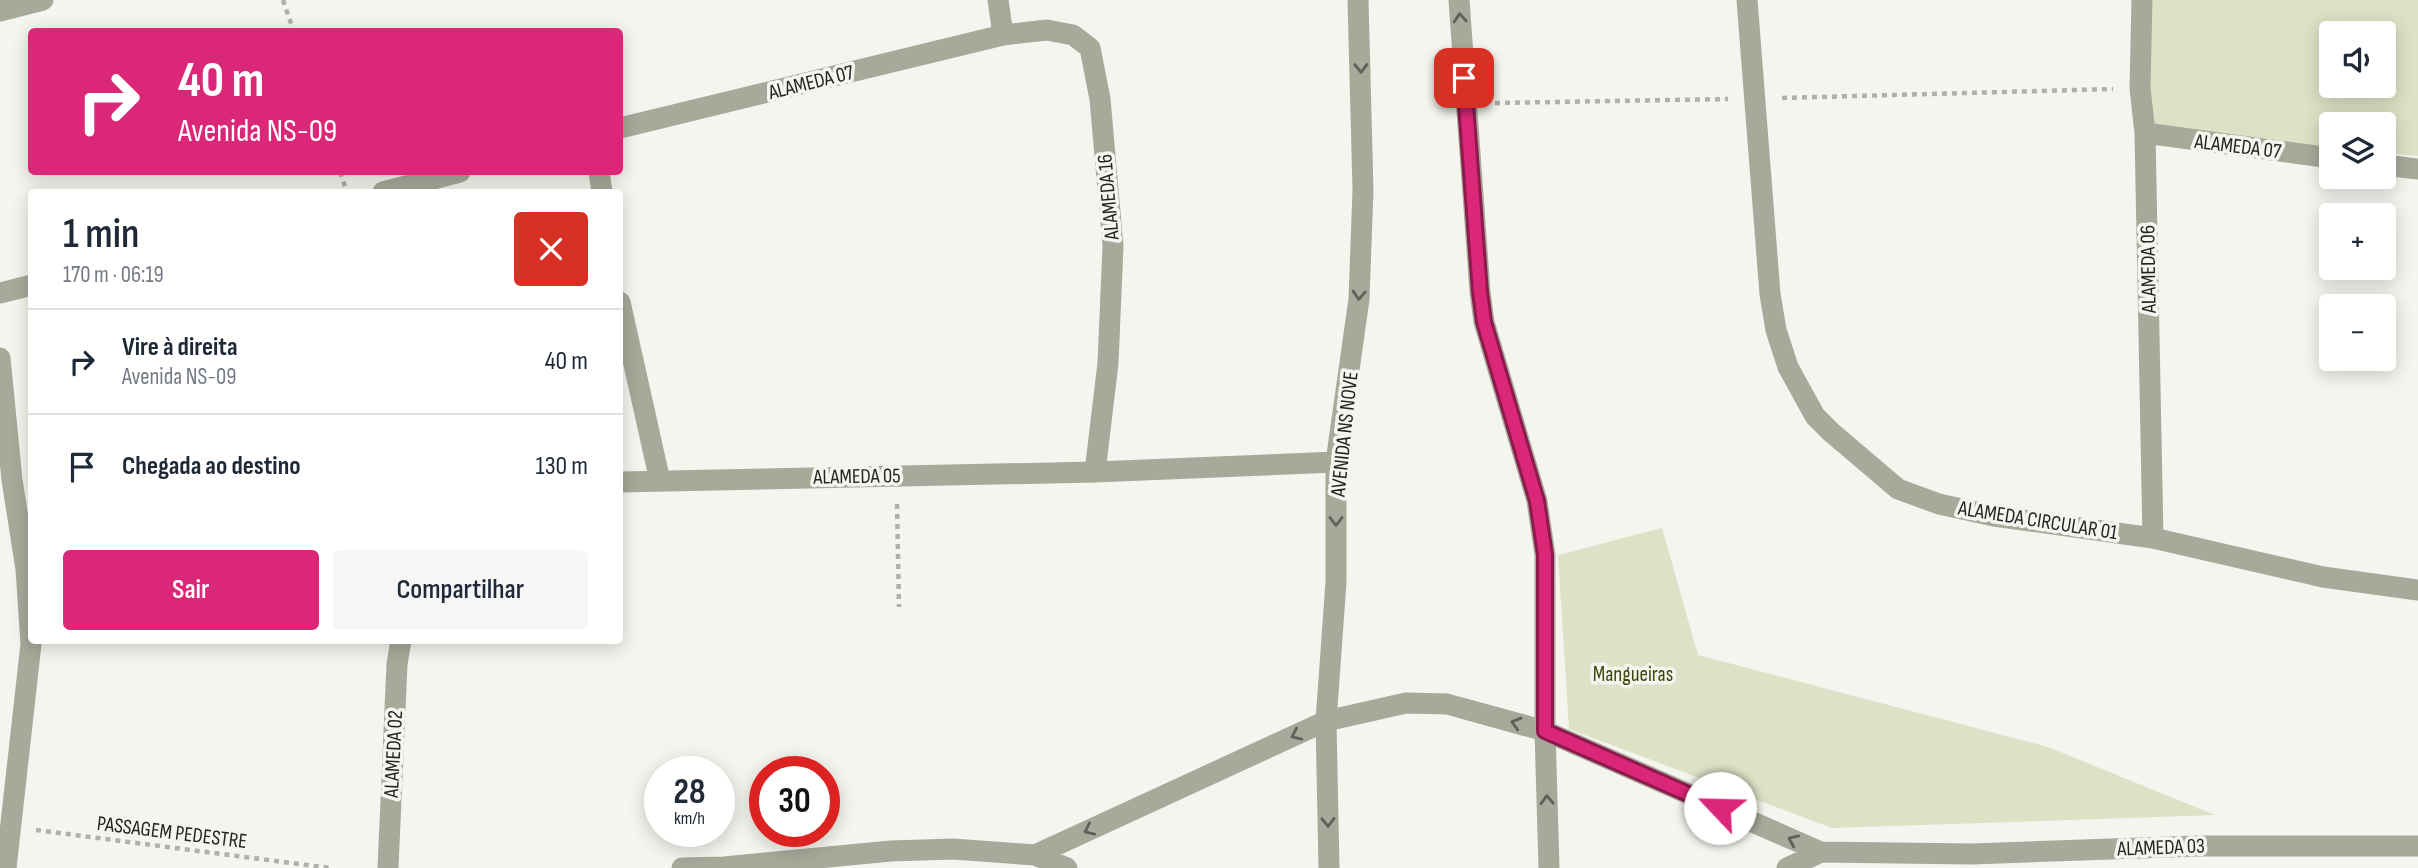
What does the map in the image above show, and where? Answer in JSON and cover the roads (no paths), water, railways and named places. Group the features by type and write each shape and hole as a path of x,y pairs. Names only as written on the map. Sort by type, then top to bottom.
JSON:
{"street":[{"path":"0,11 43,0"},
{"path":"998,0 1003,35"},
{"name":"AVENIDA NS NOVE","path":"1329,868 1326,721 1336,582 1336,463 1359,299 1363,190 1358,0"},
{"path":"1459,0 1484,322 1537,501 1545,555 1545,731 1549,868"},
{"name":"ALAMEDA CIRCULAR 01","path":"1747,0 1770,294 1776,330 1788,367 1815,416 1823,424 1898,489 1939,504 1994,516 2153,538 2323,577 2418,590"},
{"name":"ALAMEDA 06","path":"2142,0 2140,88 2145,134 2153,538"},
{"name":"ALAMEDA 16","path":"1003,35 1047,30 1073,35 1090,48 1100,99 1112,246 1108,363 1095,472"},
{"name":"ALAMEDA 07","path":"623,127 1003,35"},
{"name":"ALAMEDA 07","path":"2145,134 2319,156"},
{"path":"2396,166 2418,169"},
{"path":"395,189 448,175"},
{"path":"0,293 28,286"},
{"path":"623,315 660,481"},
{"path":"0,358 6,479 26,569 28,599"},
{"name":"ALAMEDA 05","path":"623,482 1095,472 1336,463"},
{"path":"6,868 11,826 9,759 31,644"},
{"name":"ALAMEDA 02","path":"388,868 397,664 400,644"},
{"path":"1035,855 1326,721 1406,703 1447,704 1545,731 1821,852"},
{"name":"ALAMEDA 03","path":"1821,852 1971,861 2197,846 2418,846"},
{"path":"682,868 724,867 880,852 953,849 1035,855 1067,868"},
{"path":"1787,868 1821,852"}],"park label":[{"name":"Mangueiras","path":"1633,674"}]}
